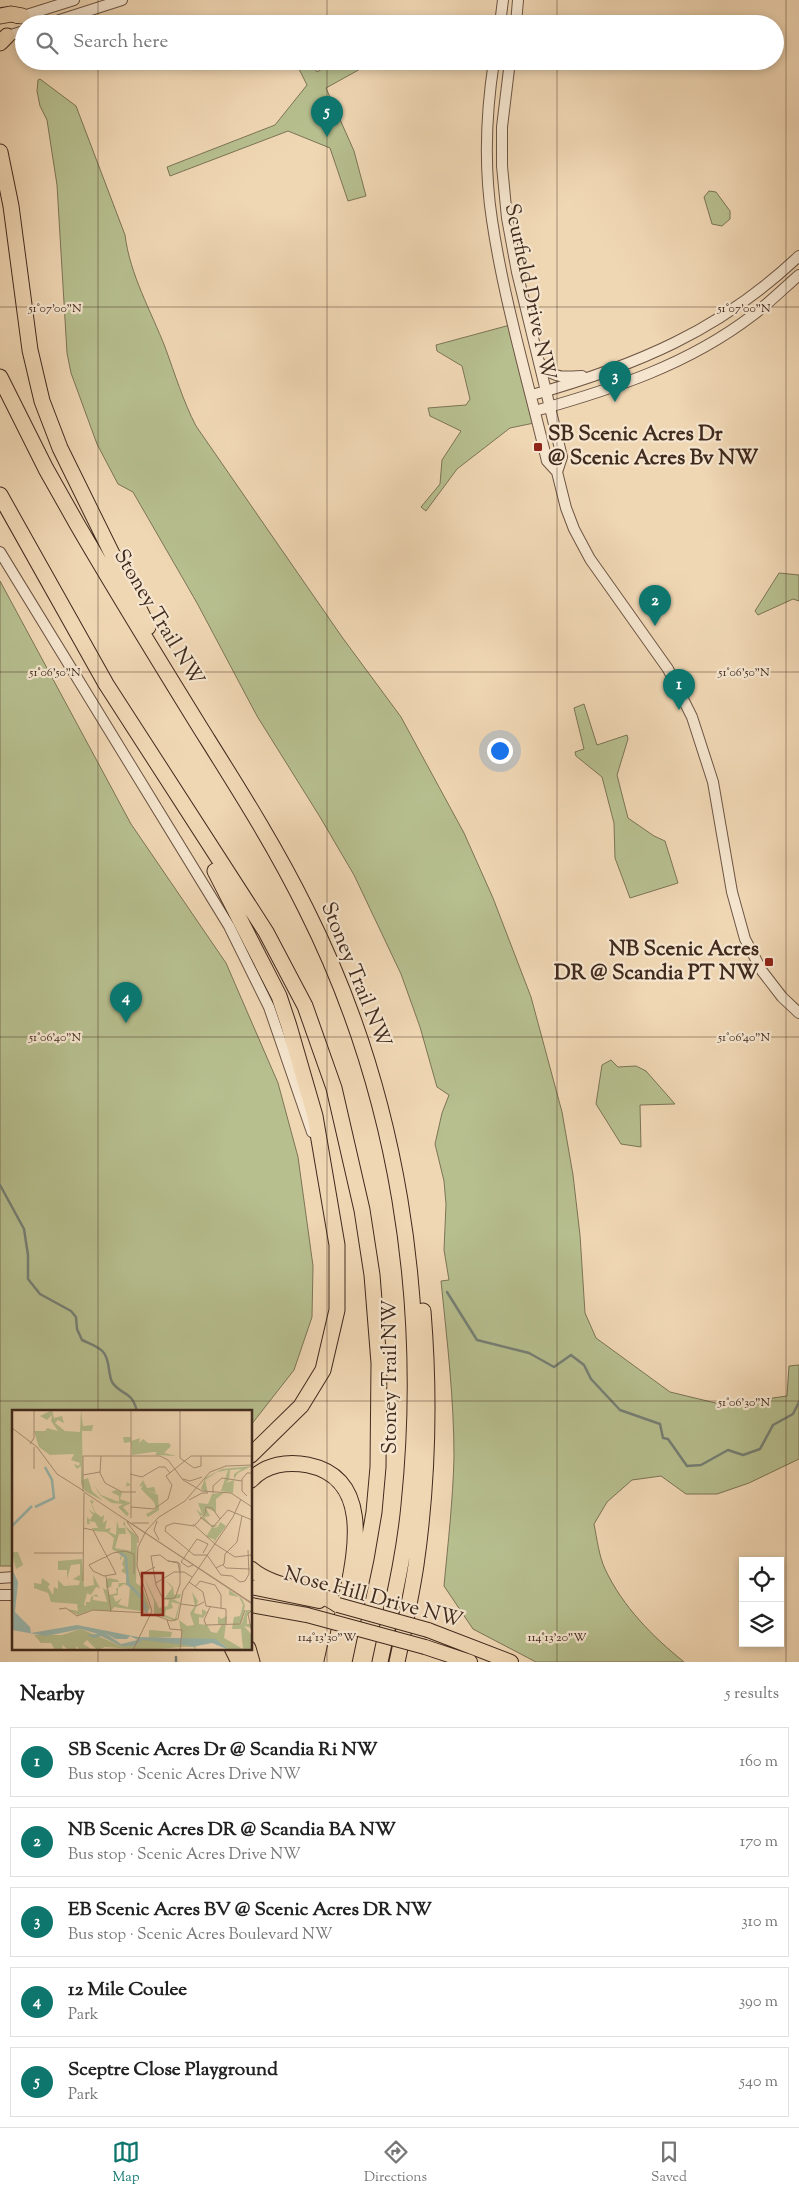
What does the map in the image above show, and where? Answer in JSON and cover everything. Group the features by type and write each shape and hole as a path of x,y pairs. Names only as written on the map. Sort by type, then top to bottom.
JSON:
{"highway":[{"path":"0,16 11,14 15,17"},
{"path":"0,152 11,206 30,350 49,421 88,506 150,630 194,708 203,732"},
{"name":"Stoney Trail NW","path":"0,377 29,437 76,524 284,865 312,920 364,1050 394,1164 409,1262 416,1365 416,1414 409,1506 400,1571 380,1662"},
{"name":"Stoney Trail NW","path":"0,496 106,684 266,932 304,1006 336,1096 362,1210 372,1275 378,1363 378,1467 374,1512 344,1662"},
{"path":"106,684 224,885 279,996 315,1116 320,1156 337,1245 337,1310 323,1370 301,1406 252,1454"},
{"path":"397,1662 416,1565 425,1486 427,1433 426,1343 423,1305 409,1262"},
{"path":"252,1479 267,1468 282,1464 300,1464 316,1467 340,1482 352,1503 356,1529 354,1560 332,1662"},
{"path":"252,1570 277,1585 312,1597 327,1597 338,1606"},
{"path":"233,1650 239,1662"}],"main road":[{"name":"Nose Hill Drive NW","path":"252,1587 312,1597"},
{"name":"Nose Hill Drive NW","path":"252,1605 307,1615 425,1647 470,1662"},
{"name":"Nose Hill Drive NW","path":"338,1606 428,1630 511,1662"}],"street":[{"path":"42,15 74,0"},
{"path":"75,15 122,0"},
{"path":"501,15 503,0"},
{"path":"517,15 518,0"},
{"path":"2,35 15,28"},
{"path":"2,35 15,28"},
{"name":"Scurfield Drive NW","path":"493,70 488,133 488,169 492,218 498,257 547,461 557,472 562,457 512,247 503,182 502,127 509,70"},
{"path":"532,396 598,375 665,349 711,324 751,298 799,256"},
{"path":"535,410 602,392 651,374 702,348 753,316 799,275"},
{"path":"539,362 549,373 558,377 598,375"},
{"path":"557,472 566,508 580,542 668,669 692,717 711,772 732,892 745,939 762,971 782,996 799,1013"},
{"path":"0,552 229,926 269,1007 320,1156"}],"green space":[{"path":"300,70 316,70 317,72 320,70 358,70 326,88 354,151 366,196 348,201 330,148 288,131 170,176 167,167 275,125 307,85"},
{"path":"40,79 76,106 125,235 136,279 196,426 342,637 401,717 464,833 493,898 531,997 562,1112 573,1175 580,1235 585,1313 596,1338 670,1392 724,1405 787,1396 789,1366 799,1365 799,1459 749,1483 717,1494 686,1494 661,1476 632,1480 607,1502 594,1524 603,1564 620,1596 639,1620 684,1662 536,1662 473,1629 444,1586 453,1489 454,1435 450,1369 441,1281 449,1280 444,1250 446,1204 444,1181 435,1144 442,1113 449,1095 437,1087 420,1027 401,974 354,875 257,716 197,603 133,492 118,484 97,444 71,373 67,353 57,185 47,120 40,106 37,91 38,80"},
{"path":"709,191 716,192 730,211 730,219 722,226 712,224 704,197"},
{"path":"510,325 534,423 510,428 457,469 426,511 421,507 440,484 442,460 461,431 430,416 428,408 466,405 470,399 462,366 437,351 436,345"},
{"path":"779,573 799,575 799,601 793,599 758,615 755,611"},
{"path":"0,581 131,824 226,963 278,1083 298,1157 313,1266 312,1317 294,1370 252,1424 252,1410 12,1410 12,1566 0,1566"},
{"path":"584,704 597,745 627,735 628,739 617,775 628,818 654,836 665,841 678,883 630,898 615,858 614,823 602,777 576,756 575,752 584,749 574,708"},
{"path":"611,1060 618,1067 636,1066 646,1071 675,1104 640,1105 641,1147 621,1144 596,1104 602,1065"}],"waterway":[{"path":"0,1185 24,1229 28,1255 28,1279 40,1294 71,1311 76,1317 77,1329 82,1340 102,1350 108,1363 112,1382 132,1399 137,1410"},
{"path":"447,1292 477,1340 529,1353 554,1367 571,1355 584,1365 591,1379 620,1410 660,1424 663,1438 668,1439 687,1466 701,1465 728,1450 743,1455 760,1449 773,1425 793,1414 799,1402"},
{"path":"176,1657 176,1662"}],"place":[{"name":"Sceptre Close Playground","path":"327,137"},
{"name":"EB Scenic Acres BV @ Scenic Acres DR NW","path":"615,402"},
{"name":"SB Scenic Acres Dr @ Scenic Acres Bv NW","path":"538,447"},
{"name":"NB Scenic Acres DR @ Scandia BA NW","path":"655,626"},
{"name":"SB Scenic Acres Dr @ Scandia Ri NW","path":"679,710"},
{"name":"NB Scenic Acres DR @ Scandia PT NW","path":"769,962"},
{"name":"12 Mile Coulee","path":"126,1023"}]}
